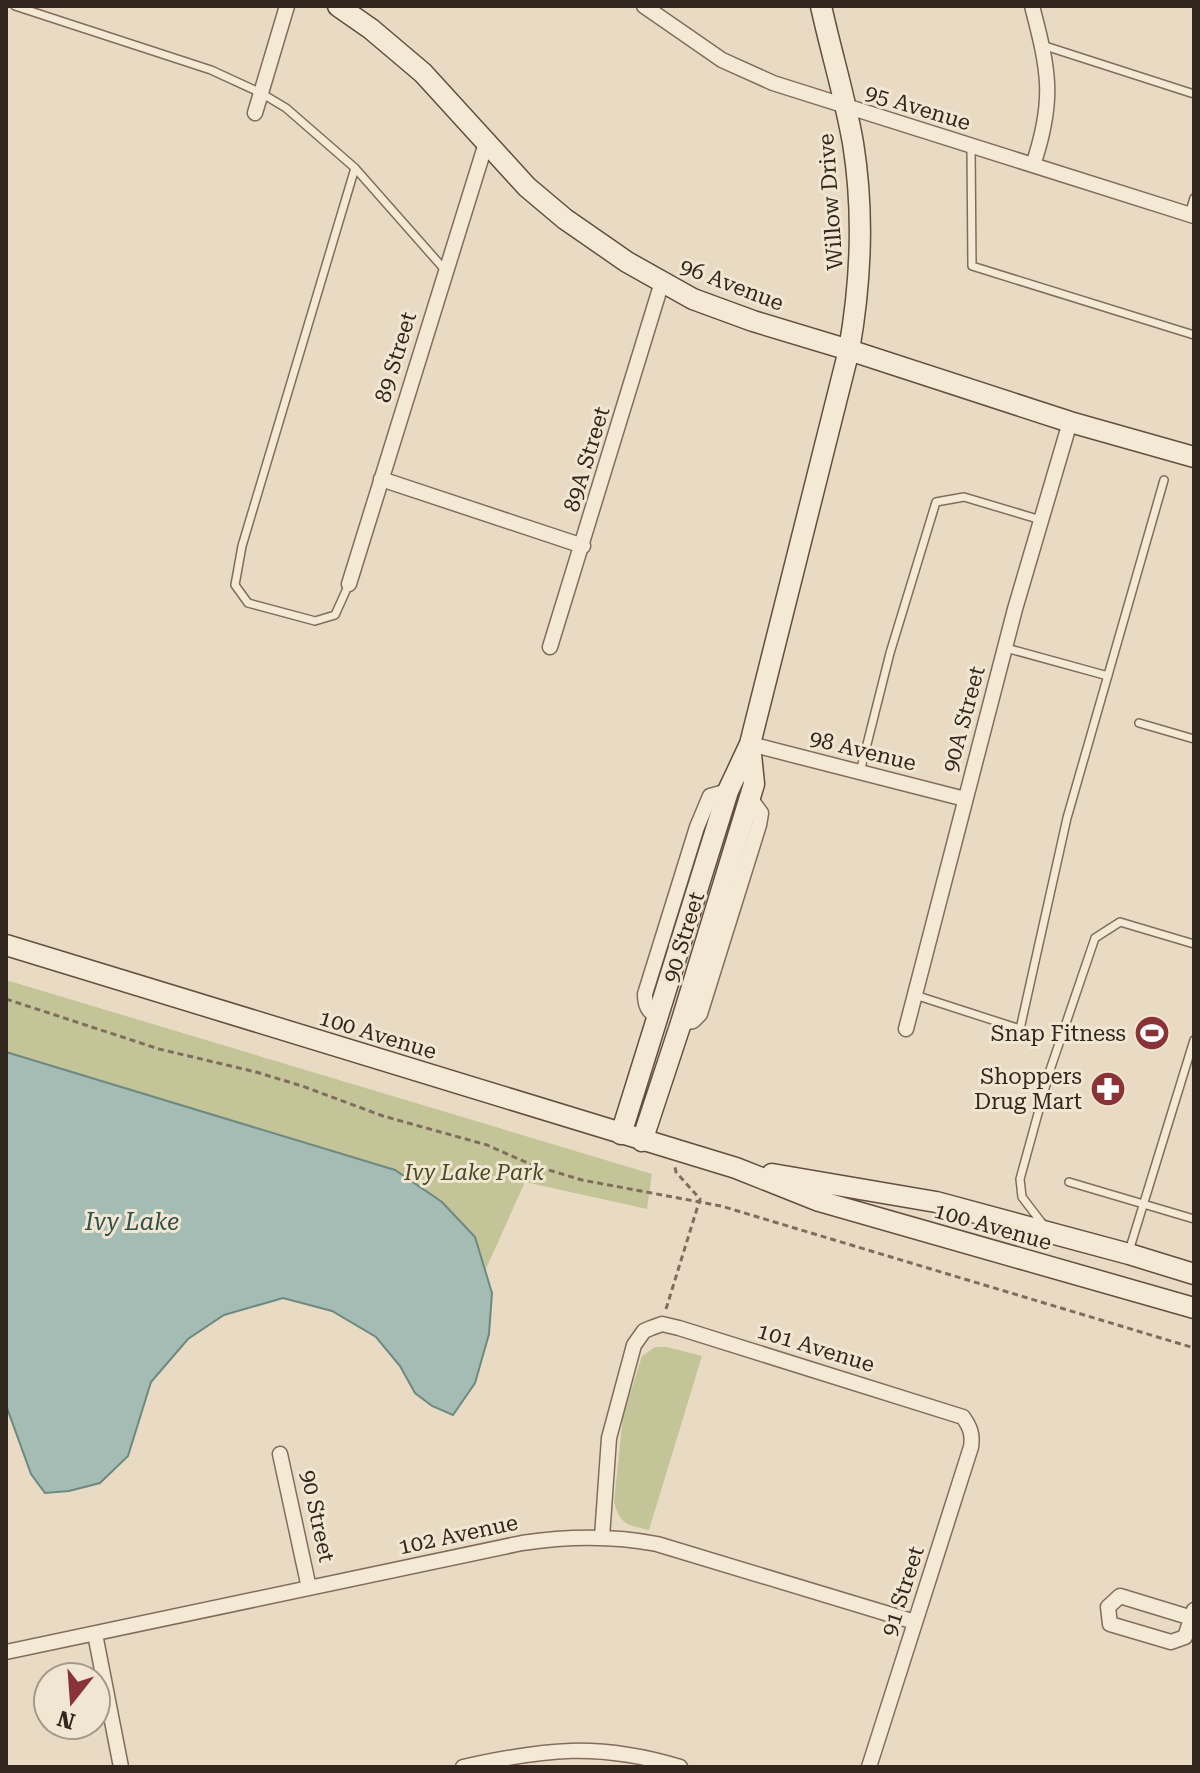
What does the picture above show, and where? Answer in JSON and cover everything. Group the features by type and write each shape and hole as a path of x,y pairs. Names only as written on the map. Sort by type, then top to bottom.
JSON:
{"street":[{"path":"255,113 287,6"},
{"name":"96 Avenue","path":"338,6 423,73 527,187 565,219 662,282 720,309 1070,422 1194,457"},
{"name":"95 Avenue","path":"644,6 722,60 773,83 1191,216"},
{"name":"Willow Drive","path":"821,6 845,108 856,173 860,232 858,288 849,350"},
{"path":"1032,6 1042,45 1049,94 1044,133 1033,165"},
{"name":"89 Street","path":"349,584 486,143"},
{"name":"89A Street","path":"550,647 662,282"},
{"name":"90 Street","path":"621,1134 728,791 750,744 849,350"},
{"name":"90A Street","path":"906,1029 1005,647 1070,422"},
{"path":"381,479 583,546"},
{"name":"90 Street","path":"642,1141 754,784 750,744"},
{"name":"98 Avenue","path":"750,744 965,799"},
{"name":"100 Avenue","path":"6,945 736,1168 819,1201 1194,1308"},
{"name":"100 Avenue","path":"736,1168 936,1202 1194,1274"},
{"path":"602,1537 610,1428 634,1345 644,1331 662,1324"},
{"name":"101 Avenue","path":"662,1324 952,1412 963,1417 970,1427"},
{"name":"91 Street","path":"869,1767 971,1447 970,1427"},
{"name":"90 Street","path":"280,1454 309,1588"},
{"name":"102 Avenue","path":"6,1652 522,1543 576,1536 642,1541 702,1556 915,1622"},
{"path":"1120,1596 1193,1614 1185,1637 1171,1642 1110,1624 1108,1607 1120,1596"},
{"path":"95,1634 121,1767"},
{"path":"463,1767 527,1753 558,1751 626,1753 680,1767"}],"lane":[{"path":"15,6 211,70 286,108 355,168 445,270"},
{"path":"1042,45 1194,94"},
{"path":"971,146 972,266 1194,335"},
{"path":"349,584 335,615 315,621 248,603 235,585 242,546 355,168"},
{"path":"1191,216 1194,198"},
{"path":"914,994 1020,1029 1067,818 1164,480"},
{"path":"860,772 890,653 936,502 964,497 1041,520"},
{"path":"1005,647 1108,676"},
{"path":"1139,723 1194,739"},
{"path":"728,791 750,798"},
{"path":"1049,1232 1022,1197 1020,1179 1050,1070 1095,938 1120,922 1194,944"},
{"path":"658,1018 681,1023"},
{"path":"1129,1254 1194,1040"},
{"path":"1069,1182 1194,1219"}],"path":[{"path":"6,999 159,1049 302,1086 383,1116 487,1145 532,1165 582,1180 736,1210 1194,1348"},
{"path":"662,1324 700,1199 676,1172 679,1151"}],"green space":[{"name":"Ivy Lake Park","path":"6,980 652,1174 647,1209 525,1182 485,1271 426,1191 288,1137 6,1052"},
{"path":"655,1347 702,1356 649,1530 622,1520 614,1502 623,1416 642,1356"}],"water":[{"name":"Ivy Lake","path":"6,1052 395,1170 442,1202 475,1237 492,1293 489,1334 475,1383 453,1415 432,1406 415,1393 400,1366 376,1337 332,1311 283,1298 224,1315 188,1339 151,1382 128,1456 100,1483 45,1493 31,1474 6,1405"}],"place":[{"name":"Snap Fitness","path":"1152,1033"},
{"name":"Shoppers Drug Mart","path":"1108,1089"}]}
